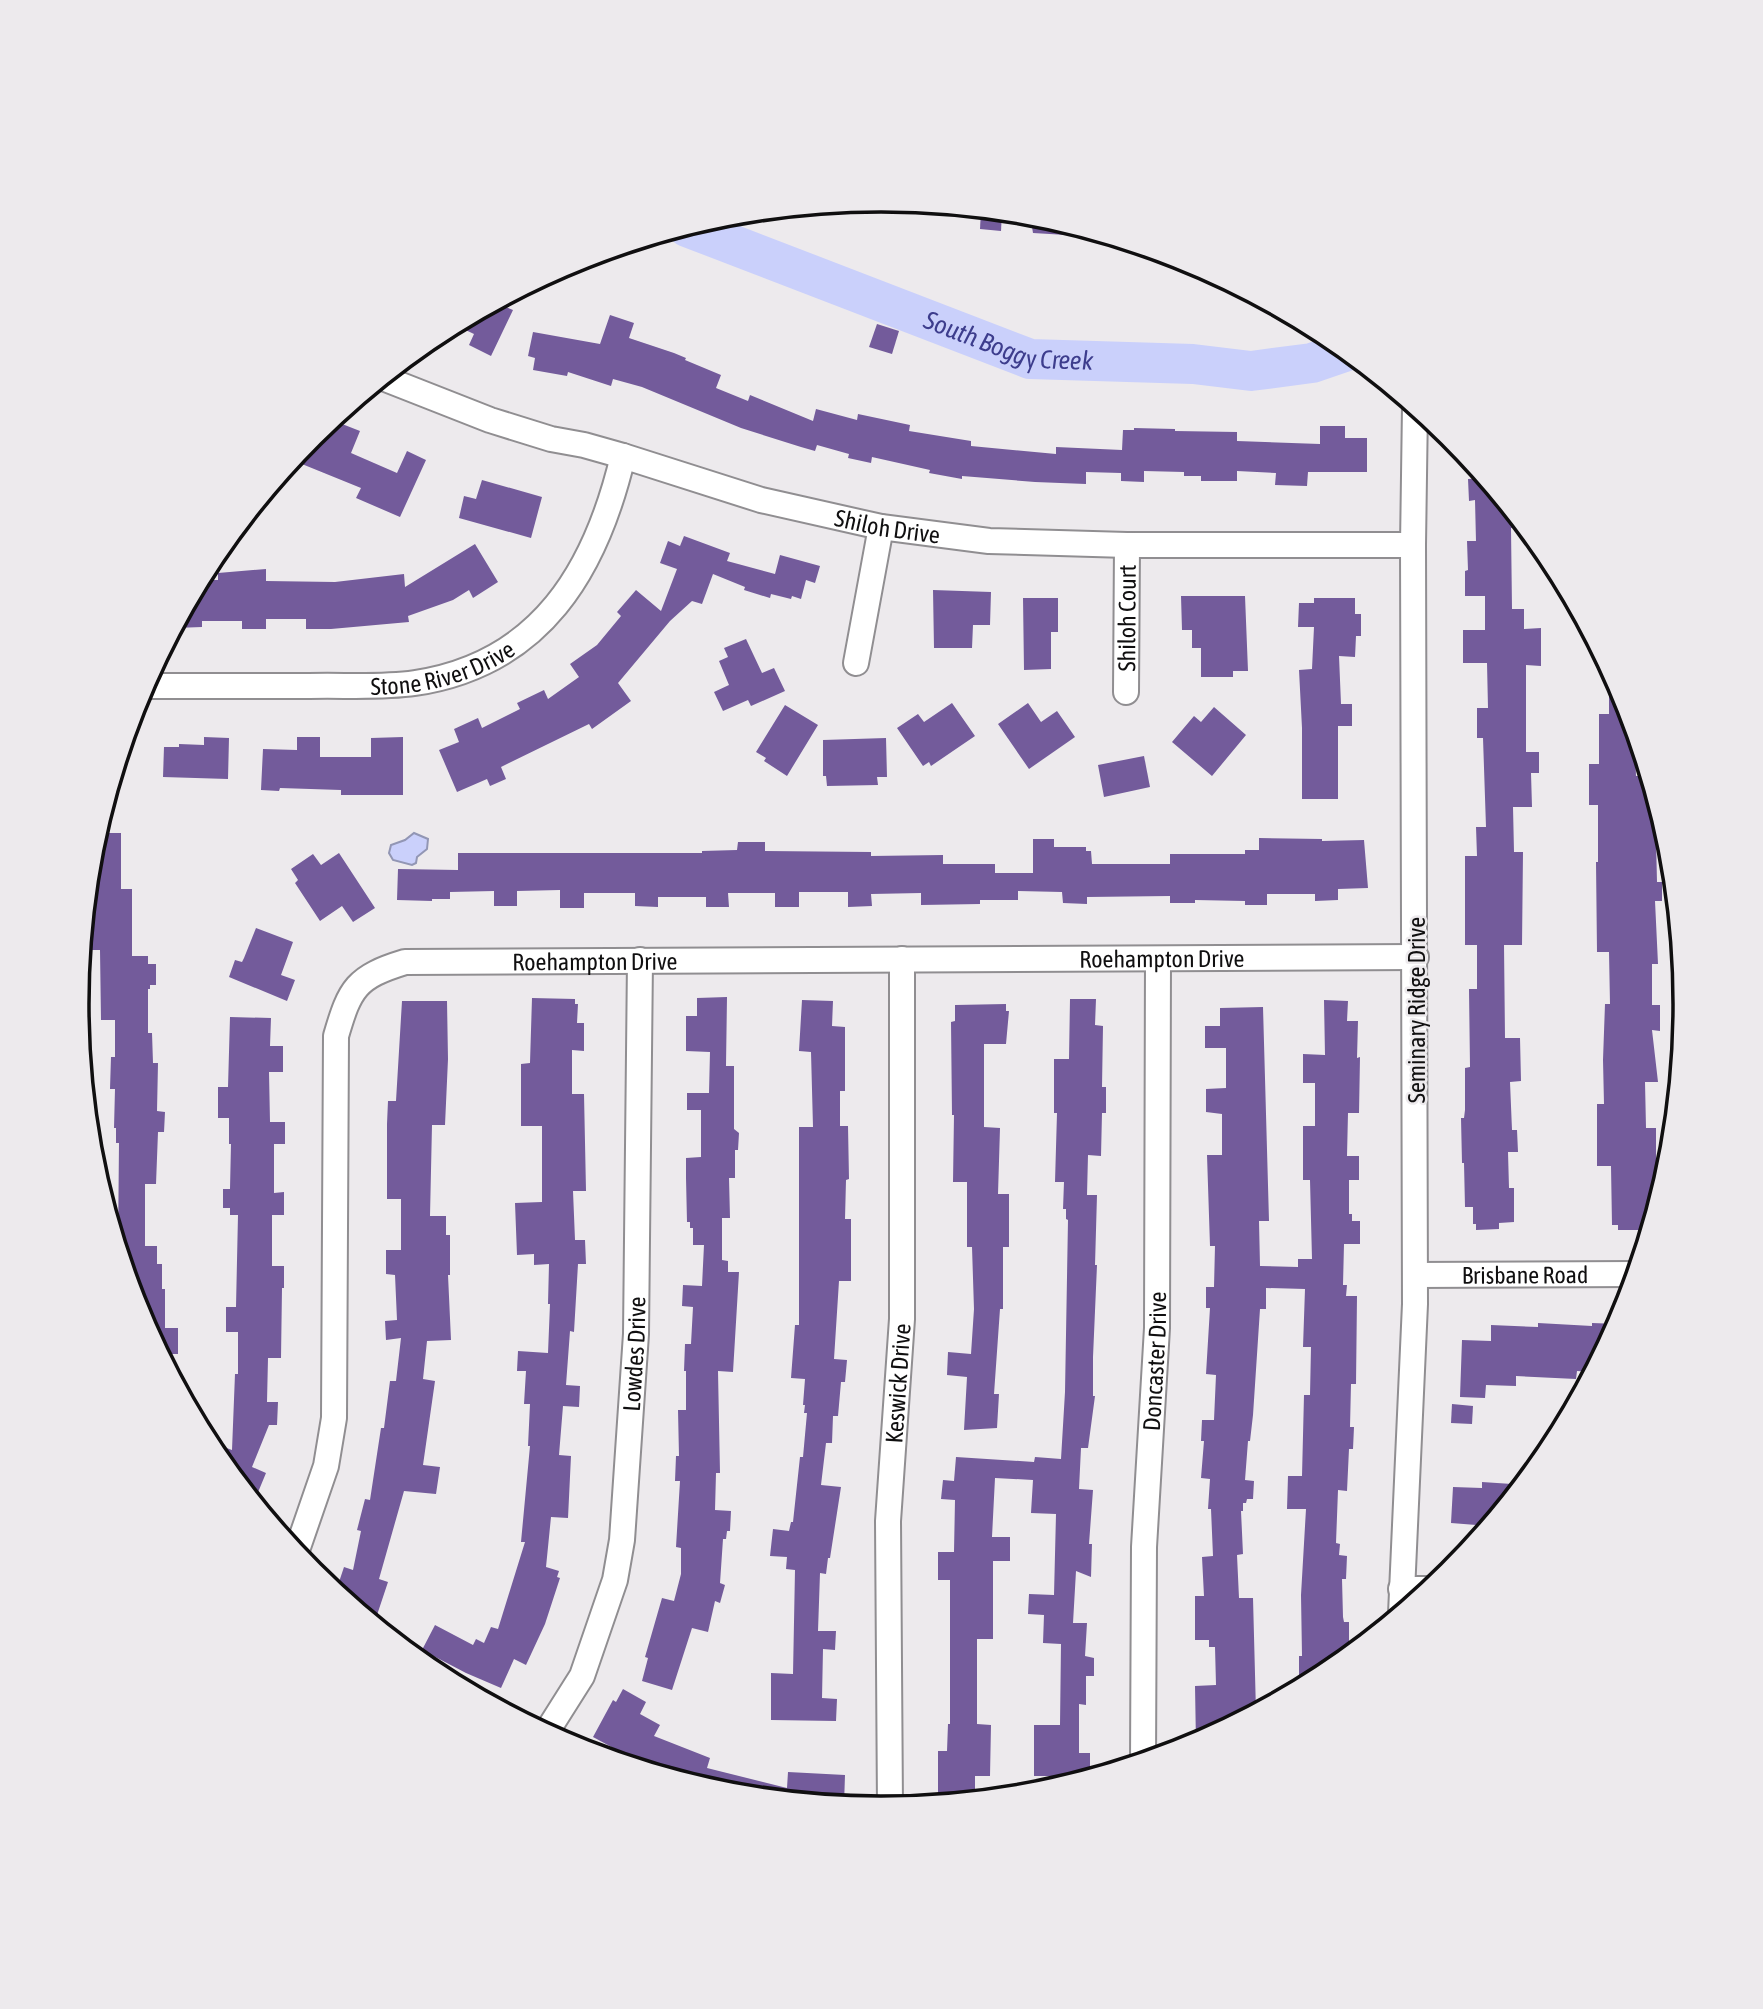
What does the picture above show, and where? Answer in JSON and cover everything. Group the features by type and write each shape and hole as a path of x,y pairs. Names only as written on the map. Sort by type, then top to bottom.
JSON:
{"street":[{"name":"Shiloh Drive","path":"392,382 490,420 551,439 623,456 761,500 880,527 989,541 1127,545 1413,545"},
{"name":"Seminary Ridge Drive","path":"1401,1602 1415,1276 1415,419"},
{"name":"Stone River Drive","path":"157,686 415,683 478,664 512,645 537,626 575,581 600,533 623,456"},
{"path":"856,663 880,527"},
{"name":"Shiloh Court","path":"1126,692 1127,545"},
{"name":"Roehampton Drive","path":"300,1542 326,1466 334,1418 336,1036 344,1007 356,985 379,970 405,962 1416,957"},
{"name":"Keswick Drive","path":"890,1797 888,1521 902,1319 902,959"},
{"name":"Lowdes Drive","path":"552,1724 582,1676 615,1580 622,1540 636,1334 640,960"},
{"name":"Doncaster Drive","path":"1143,1752 1144,1547 1157,1328 1158,960"},
{"name":"Brisbane Road","path":"1415,1276 1626,1274"}],"water":[{"path":"414,833 428,839 427,849 412,865 393,860 389,853 391,845"}],"building":[{"path":"981,219 1001,222 1001,231 980,229"},
{"path":"1032,226 1071,235 1033,233"},
{"path":"506,307 513,310 491,356 469,345 474,334 466,330"},
{"path":"610,315 634,323 629,338 674,353 721,375 716,388 748,401 750,395 813,421 816,409 857,420 858,414 910,425 909,431 971,441 971,446 1056,454 1056,447 1122,450 1123,430 1134,428 1237,432 1237,441 1320,444 1320,426 1345,426 1345,438 1367,438 1367,472 1308,472 1307,486 1275,485 1276,473 1237,471 1237,481 1201,481 1201,476 1184,476 1184,472 1144,471 1144,482 1121,481 1121,473 1086,472 1086,484 962,476 962,479 872,457 871,463 848,458 849,454 817,445 815,451 801,447 741,428 642,387 613,379 611,386 568,372 567,376 533,370 535,358 528,356 533,332 600,344"},
{"path":"877,324 899,331 892,354 869,347"},
{"path":"343,424 360,431 351,453 397,473 407,451 426,460 400,517 356,498 361,488 302,464"},
{"path":"1468,479 1474,479 1514,528 1511,528 1512,609 1524,609 1524,629 1541,628 1541,666 1526,665 1526,752 1539,752 1539,773 1531,773 1532,807 1513,807 1514,852 1523,852 1522,945 1504,945 1505,1038 1520,1038 1521,1081 1510,1082 1512,1130 1517,1130 1518,1152 1508,1152 1509,1188 1514,1188 1514,1222 1499,1223 1499,1229 1476,1230 1476,1224 1473,1224 1473,1207 1465,1207 1462,1163 1461,1118 1464,1118 1465,1110 1465,1068 1470,1067 1469,989 1477,989 1477,945 1465,945 1465,856 1477,856 1476,827 1486,827 1483,738 1477,738 1477,708 1488,708 1487,663 1463,663 1463,630 1485,630 1485,596 1465,596 1467,541 1476,541 1475,500 1469,501"},
{"path":"482,480 542,497 531,538 459,518 464,496 476,499"},
{"path":"684,536 730,553 727,561 775,574 780,555 820,566 815,583 806,580 801,599 771,594 770,598 744,590 745,587 713,574 702,604 692,601 670,621 618,683 631,701 592,729 589,724 501,767 506,779 490,786 487,779 457,792 439,750 459,742 454,729 478,718 482,728 520,709 517,703 544,690 548,699 579,677 570,664 597,645 621,616 617,612 636,590 661,611 677,569 660,563 668,541 680,546"},
{"path":"475,544 498,582 473,598 469,590 453,600 408,616 409,622 306,629 306,619 266,619 266,629 242,629 242,621 202,621 202,627 185,628 213,580 218,580 218,573 266,569 266,581 335,582 404,574 405,587"},
{"path":"933,590 991,592 990,625 973,625 972,648 934,648"},
{"path":"1181,596 1245,596 1248,671 1233,671 1233,677 1201,677 1201,648 1192,648 1192,630 1182,630"},
{"path":"1023,598 1058,598 1058,632 1051,632 1051,669 1024,670"},
{"path":"1314,598 1355,598 1355,614 1361,614 1361,636 1356,636 1355,657 1339,656 1341,704 1352,704 1352,726 1338,726 1338,799 1302,799 1299,670 1312,669 1314,627 1298,627 1299,603 1314,603"},
{"path":"746,639 762,673 774,668 785,691 751,706 748,700 723,711 714,692 729,685 719,661 728,657 724,648"},
{"path":"1609,696 1632,750 1636,776 1640,776 1647,799 1656,837 1657,882 1662,882 1662,901 1655,901 1658,964 1652,964 1652,1005 1660,1005 1660,1031 1652,1030 1658,1082 1645,1082 1646,1128 1656,1128 1656,1172 1641,1230 1618,1230 1618,1225 1612,1225 1611,1166 1597,1166 1597,1104 1604,1104 1605,1004 1610,1004 1609,952 1597,952 1598,805 1589,805 1589,764 1599,764 1599,714 1609,714"},
{"path":"952,703 975,736 931,766 929,762 923,766 897,728 918,714 924,722"},
{"path":"1028,703 1041,722 1057,711 1075,737 1029,769 998,724"},
{"path":"785,705 818,725 787,776 764,761 766,758 756,752"},
{"path":"1214,707 1246,735 1212,776 1172,742 1194,716 1201,722"},
{"path":"204,737 229,738 228,779 163,777 164,747 179,747 179,744 204,745"},
{"path":"297,737 320,737 320,757 371,757 371,738 403,737 403,795 341,795 341,790 261,790 263,749 297,750"},
{"path":"886,738 887,777 877,777 878,785 827,786 826,776 823,776 823,740"},
{"path":"1144,756 1150,787 1104,797 1098,765"},
{"path":"108,833 121,833 121,889 132,889 132,956 148,956 148,964 156,964 156,985 150,985 148,989 148,1033 152,1033 153,1063 158,1063 157,1111 165,1112 164,1132 158,1132 156,1184 145,1184 145,1246 157,1246 157,1264 162,1264 162,1289 165,1289 165,1328 178,1328 178,1354 171,1354 150,1308 118,1217 119,1143 116,1143 114,1128 115,1089 110,1089 111,1057 115,1057 115,1020 101,1020 100,950 91,950 104,850"},
{"path":"1259,838 1364,840 1368,888 1338,889 1338,900 1315,901 1315,894 1267,894 1267,905 1245,905 1245,901 1195,900 1195,903 1170,903 1170,896 1087,897 1087,904 1063,903 1062,892 1018,891 1018,900 980,900 980,904 921,905 921,893 871,894 872,906 848,907 848,892 799,892 799,907 775,907 775,893 728,893 729,907 706,907 706,897 658,897 658,907 635,906 635,893 584,893 584,908 560,908 560,890 517,891 517,906 494,906 494,891 450,892 450,899 432,901 397,900 398,869 458,870 458,853 702,853 737,850 738,842 765,842 765,851 871,852 871,856 943,855 943,864 995,864 995,873 1033,873 1033,839 1054,839 1054,847 1086,847 1086,851 1091,851 1092,864 1170,864 1170,854 1245,854 1245,850 1259,850"},
{"path":"339,853 375,908 353,922 342,906 320,921 295,883 298,880 291,869 313,854 321,865"},
{"path":"256,928 293,942 281,975 295,980 287,1001 229,977 235,960 242,962"},
{"path":"727,997 726,1066 734,1066 734,1129 739,1133 738,1150 735,1150 735,1178 729,1178 730,1218 722,1218 722,1260 728,1261 728,1272 739,1272 733,1372 718,1371 720,1473 716,1473 715,1510 731,1511 730,1531 727,1531 726,1539 723,1539 720,1583 725,1585 720,1603 715,1601 708,1632 692,1628 672,1690 642,1681 648,1658 645,1657 662,1598 674,1601 681,1574 681,1548 676,1547 680,1481 675,1481 676,1456 679,1456 678,1410 686,1410 685,1344 691,1344 693,1307 682,1306 683,1285 702,1286 704,1245 693,1245 693,1228 690,1228 690,1222 687,1222 686,1178 686,1158 701,1157 701,1110 687,1110 687,1093 709,1093 710,1052 686,1051 686,1016 697,1016 697,998"},
{"path":"532,998 575,999 575,1004 578,1004 577,1023 584,1023 584,1051 572,1050 572,1094 584,1094 586,1191 573,1191 575,1240 585,1240 586,1264 578,1264 574,1332 570,1331 566,1385 580,1386 579,1407 563,1406 559,1455 571,1456 568,1518 551,1517 546,1567 559,1571 557,1577 560,1578 545,1624 526,1665 514,1659 501,1688 422,1650 435,1625 473,1645 476,1639 484,1643 491,1627 498,1629 525,1542 521,1542 530,1446 530,1404 524,1404 526,1371 517,1371 518,1351 548,1353 550,1304 549,1264 534,1265 534,1254 517,1255 515,1203 542,1202 542,1126 521,1126 521,1064 530,1063"},
{"path":"1070,999 1096,999 1095,1025 1103,1026 1102,1087 1106,1087 1106,1113 1102,1113 1101,1156 1088,1155 1087,1195 1097,1195 1093,1357 1095,1396 1088,1448 1081,1448 1079,1489 1093,1490 1089,1544 1092,1544 1091,1577 1076,1571 1073,1623 1087,1623 1085,1656 1094,1658 1094,1676 1086,1676 1086,1705 1079,1704 1079,1753 1090,1753 1090,1769 1052,1778 1052,1776 1034,1776 1034,1725 1060,1725 1061,1644 1043,1643 1044,1615 1028,1614 1029,1594 1054,1595 1056,1514 1031,1513 1033,1480 995,1478 992,1537 1010,1537 1010,1561 993,1561 993,1639 977,1639 977,1724 991,1725 990,1776 975,1776 975,1791 938,1795 938,1751 947,1751 950,1724 950,1580 938,1580 938,1552 954,1552 955,1500 941,1499 943,1480 954,1481 956,1457 1034,1462 1035,1457 1061,1459 1068,1220 1066,1209 1063,1209 1064,1182 1055,1182 1057,1113 1054,1113 1054,1059 1069,1059"},
{"path":"802,1000 833,1001 832,1026 845,1027 845,1091 840,1091 840,1126 848,1126 849,1179 846,1180 845,1219 851,1219 851,1281 839,1281 834,1359 847,1360 845,1382 841,1382 838,1416 833,1416 832,1443 826,1443 821,1485 841,1487 830,1558 826,1574 820,1573 818,1631 836,1631 835,1650 823,1649 822,1698 837,1699 836,1721 771,1720 771,1673 793,1674 795,1570 786,1569 787,1557 770,1556 773,1529 789,1531 793,1522 807,1413 804,1413 803,1405 805,1379 791,1378 795,1325 799,1325 799,1127 813,1127 811,1052 799,1051"},
{"path":"1324,1000 1348,1001 1347,1021 1358,1021 1357,1058 1360,1057 1359,1113 1348,1113 1347,1156 1359,1156 1359,1180 1349,1180 1349,1214 1352,1214 1352,1221 1360,1221 1360,1244 1344,1244 1343,1285 1347,1285 1346,1296 1357,1296 1356,1384 1351,1384 1350,1427 1354,1427 1353,1449 1349,1449 1347,1491 1338,1490 1336,1543 1340,1544 1339,1555 1347,1556 1346,1579 1342,1579 1343,1617 1344,1622 1349,1622 1349,1644 1299,1678 1299,1656 1302,1656 1301,1595 1306,1509 1287,1509 1288,1476 1302,1476 1304,1395 1310,1395 1311,1347 1303,1347 1305,1289 1266,1288 1266,1309 1260,1309 1253,1415 1245,1480 1254,1481 1253,1499 1247,1499 1246,1503 1243,1503 1243,1554 1237,1555 1239,1598 1253,1598 1256,1703 1196,1731 1195,1686 1216,1685 1215,1647 1209,1647 1209,1640 1195,1640 1195,1596 1204,1596 1202,1557 1213,1556 1211,1509 1208,1509 1210,1479 1201,1478 1204,1441 1201,1441 1202,1420 1214,1420 1216,1375 1206,1374 1210,1308 1206,1308 1206,1287 1214,1287 1215,1246 1210,1246 1207,1155 1222,1155 1222,1114 1206,1112 1206,1089 1226,1088 1226,1048 1205,1048 1205,1026 1220,1026 1220,1008 1263,1007 1269,1221 1259,1221 1260,1266 1298,1267 1298,1259 1312,1259 1310,1180 1303,1180 1303,1126 1315,1126 1315,1083 1303,1083 1303,1054 1325,1055"},
{"path":"402,1001 447,1001 445,1125 432,1125 430,1216 446,1216 446,1235 450,1235 448,1275 451,1340 427,1341 423,1379 435,1381 423,1465 440,1467 436,1494 404,1491 379,1579 388,1582 377,1615 339,1582 344,1567 353,1570 361,1531 357,1530 365,1499 370,1500 390,1381 396,1381 401,1338 386,1340 385,1321 397,1320 395,1275 386,1274 386,1250 401,1250 401,1199 387,1199 388,1101 396,1101"},
{"path":"1006,1004 1006,1011 1009,1011 1006,1044 984,1044 984,1127 1000,1128 998,1194 1009,1194 1009,1247 1003,1247 1003,1309 1000,1309 994,1394 999,1394 997,1428 964,1430 967,1377 947,1375 948,1352 971,1354 974,1309 972,1247 967,1247 967,1182 953,1182 951,1022 955,1021 955,1005"},
{"path":"230,1017 271,1018 270,1046 283,1046 283,1072 269,1072 270,1122 285,1122 285,1144 274,1144 274,1193 284,1192 284,1215 272,1215 272,1266 284,1266 284,1288 281,1358 268,1358 267,1402 278,1402 277,1425 269,1425 252,1467 266,1473 258,1493 225,1447 232,1450 235,1374 238,1374 238,1332 226,1332 226,1307 236,1307 238,1215 230,1215 230,1208 223,1208 223,1189 230,1189 231,1144 229,1118 218,1118 218,1087 228,1087"},
{"path":"1538,1323 1592,1326 1592,1323 1606,1324 1583,1371 1577,1371 1576,1379 1516,1376 1516,1386 1486,1385 1485,1398 1460,1397 1462,1340 1491,1341 1491,1325 1538,1327"},
{"path":"1452,1404 1473,1406 1472,1424 1451,1423"},
{"path":"1482,1482 1512,1484 1479,1525 1451,1523 1453,1487 1482,1488"},
{"path":"623,1689 646,1702 640,1714 660,1725 654,1736 710,1758 707,1768 787,1788 788,1772 845,1775 844,1796 727,1782 676,1770 619,1752 593,1737 613,1700 616,1702"}],"waterway":[{"name":"South Boggy Creek","path":"702,233 1030,359 1193,364 1251,371 1312,363 1335,355"}]}
